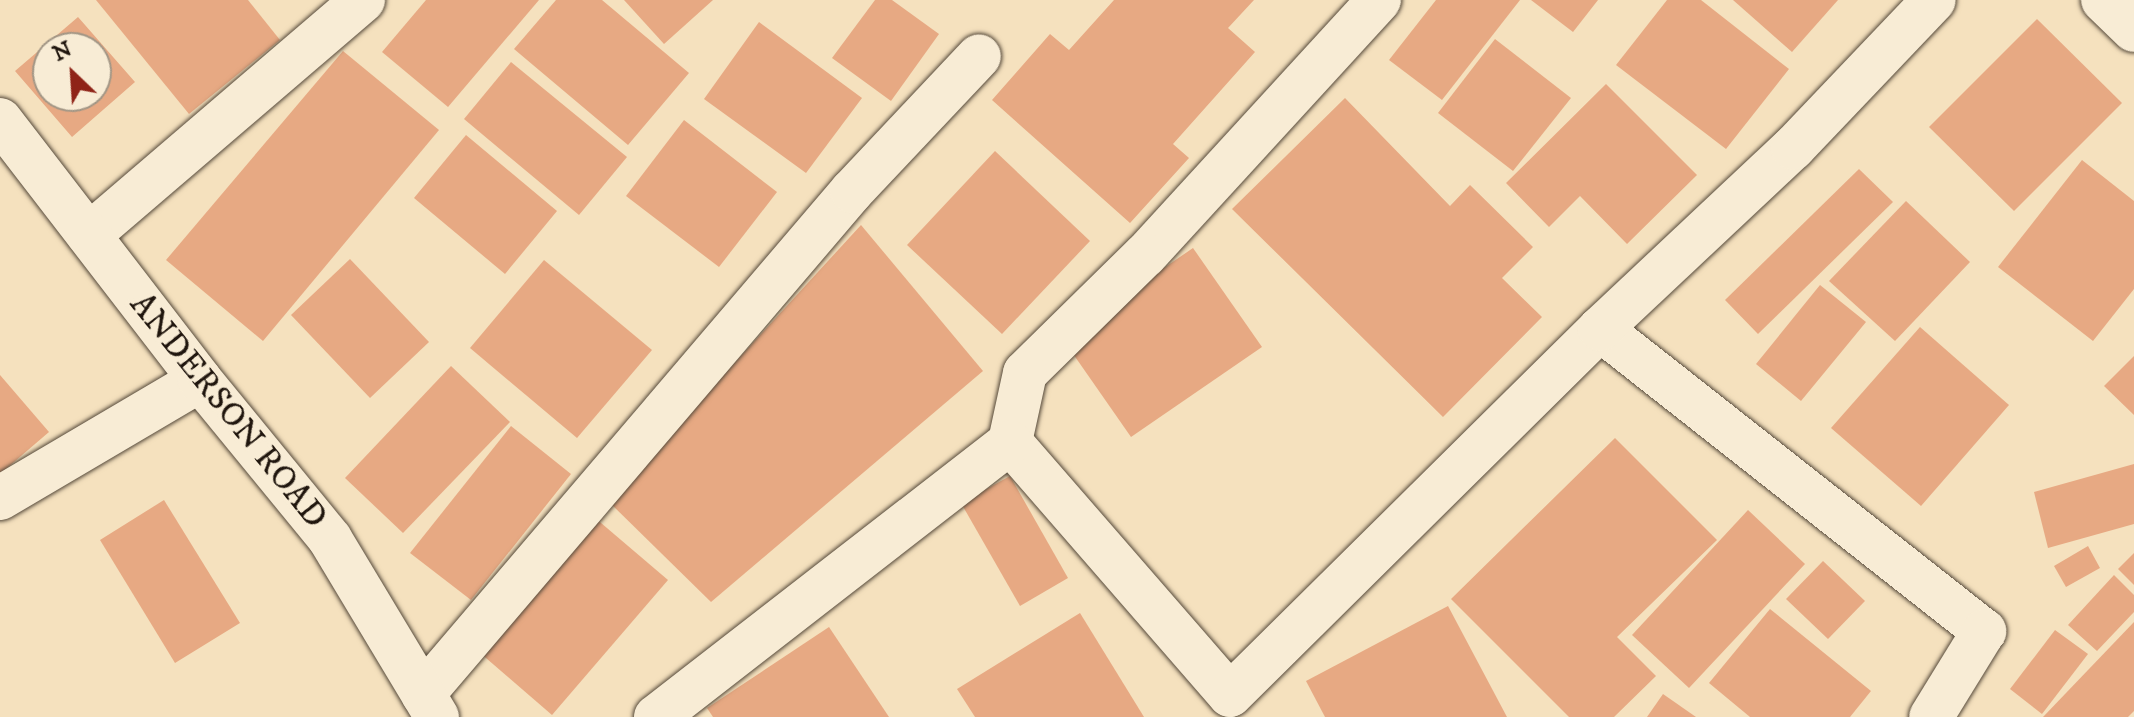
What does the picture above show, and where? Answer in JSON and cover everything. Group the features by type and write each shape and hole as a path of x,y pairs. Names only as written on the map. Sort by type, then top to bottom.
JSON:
{"street":[{"path":"89,235 363,0"},
{"path":"656,717 1010,442 1025,373 1145,255 1379,0"},
{"path":"1010,442 1234,706 1600,329 1793,148 1934,0"},
{"path":"2103,0 2134,30"},
{"path":"430,706 852,191 979,56"},
{"name":"ANDERSON ROAD","path":"0,120 200,380 330,539 430,706"},
{"path":"1600,329 1984,631 1931,717"},
{"path":"0,498 200,380"}],"building":[{"path":"96,0 248,0 280,40 189,114"},
{"path":"426,0 539,0 448,107 382,52"},
{"path":"556,0 602,0 689,73 628,145 514,49"},
{"path":"624,0 713,0 664,44"},
{"path":"875,0 892,0 939,34 891,101 832,58"},
{"path":"1114,0 1254,0 1228,28 1255,52 1173,144 1189,158 1130,223 992,100 1050,34 1069,50"},
{"path":"1436,0 1520,0 1442,100 1389,60"},
{"path":"1531,0 1598,0 1573,32"},
{"path":"1667,0 1701,0 1789,69 1726,149 1616,65"},
{"path":"1733,0 1838,0 1792,52"},
{"path":"78,17 91,32 60,32"},
{"path":"2037,19 2122,103 2014,211 1929,127"},
{"path":"759,22 862,98 806,173 704,99"},
{"path":"1495,39 1571,98 1513,171 1438,113"},
{"path":"343,51 439,130 263,341 166,260"},
{"path":"32,56 32,91 15,71"},
{"path":"112,56 135,82 112,102"},
{"path":"511,62 627,157 579,215 464,119"},
{"path":"1606,84 1697,175 1627,244 1580,196 1549,227 1506,183"},
{"path":"1345,98 1450,206 1470,185 1533,247 1502,278 1542,317 1443,417 1232,209"},
{"path":"50,112 101,112 72,137"},
{"path":"684,120 777,192 719,267 626,196"},
{"path":"466,135 557,211 505,274 414,198"},
{"path":"995,151 1090,241 1002,334 907,245"},
{"path":"2082,160 2134,201 2134,289 2093,341 1998,267"},
{"path":"1859,169 1893,202 1758,334 1725,300"},
{"path":"1906,201 1970,262 1895,341 1829,281"},
{"path":"861,225 983,371 711,602 608,501"},
{"path":"1193,248 1262,347 1131,437 1062,338"},
{"path":"350,259 429,342 370,398 291,315"},
{"path":"544,260 652,350 577,438 470,348"},
{"path":"1820,285 1866,322 1801,401 1756,364"},
{"path":"1920,327 2009,405 1921,506 1831,428"},
{"path":"2134,356 2134,415 2104,386"},
{"path":"451,366 510,422 403,533 345,478"},
{"path":"0,375 49,432 0,474"},
{"path":"511,426 571,474 471,600 410,553"},
{"path":"1615,438 1717,540 1617,637 1656,676 1614,717 1569,717 1451,599"},
{"path":"2134,464 2134,524 2048,548 2034,492"},
{"path":"1010,476 1068,578 1020,606 961,503"},
{"path":"164,500 240,623 175,663 100,540"},
{"path":"1748,510 1805,564 1689,688 1632,635"},
{"path":"594,517 668,580 552,715 479,652"},
{"path":"2088,546 2100,568 2066,587 2054,566"},
{"path":"2134,553 2134,585 2118,569"},
{"path":"1823,561 1865,601 1828,639 1786,599"},
{"path":"2114,575 2134,595 2134,612 2097,651 2068,625"},
{"path":"1448,606 1507,717 1325,717 1306,681"},
{"path":"1770,609 1871,691 1850,717 1750,717 1709,683"},
{"path":"1080,613 1144,717 975,717 957,689"},
{"path":"2134,622 2134,711 2128,717 2043,717"},
{"path":"829,627 889,717 713,717 707,708"},
{"path":"2055,630 2088,654 2042,714 2010,689"},
{"path":"1663,694 1696,717 1647,717"}]}
